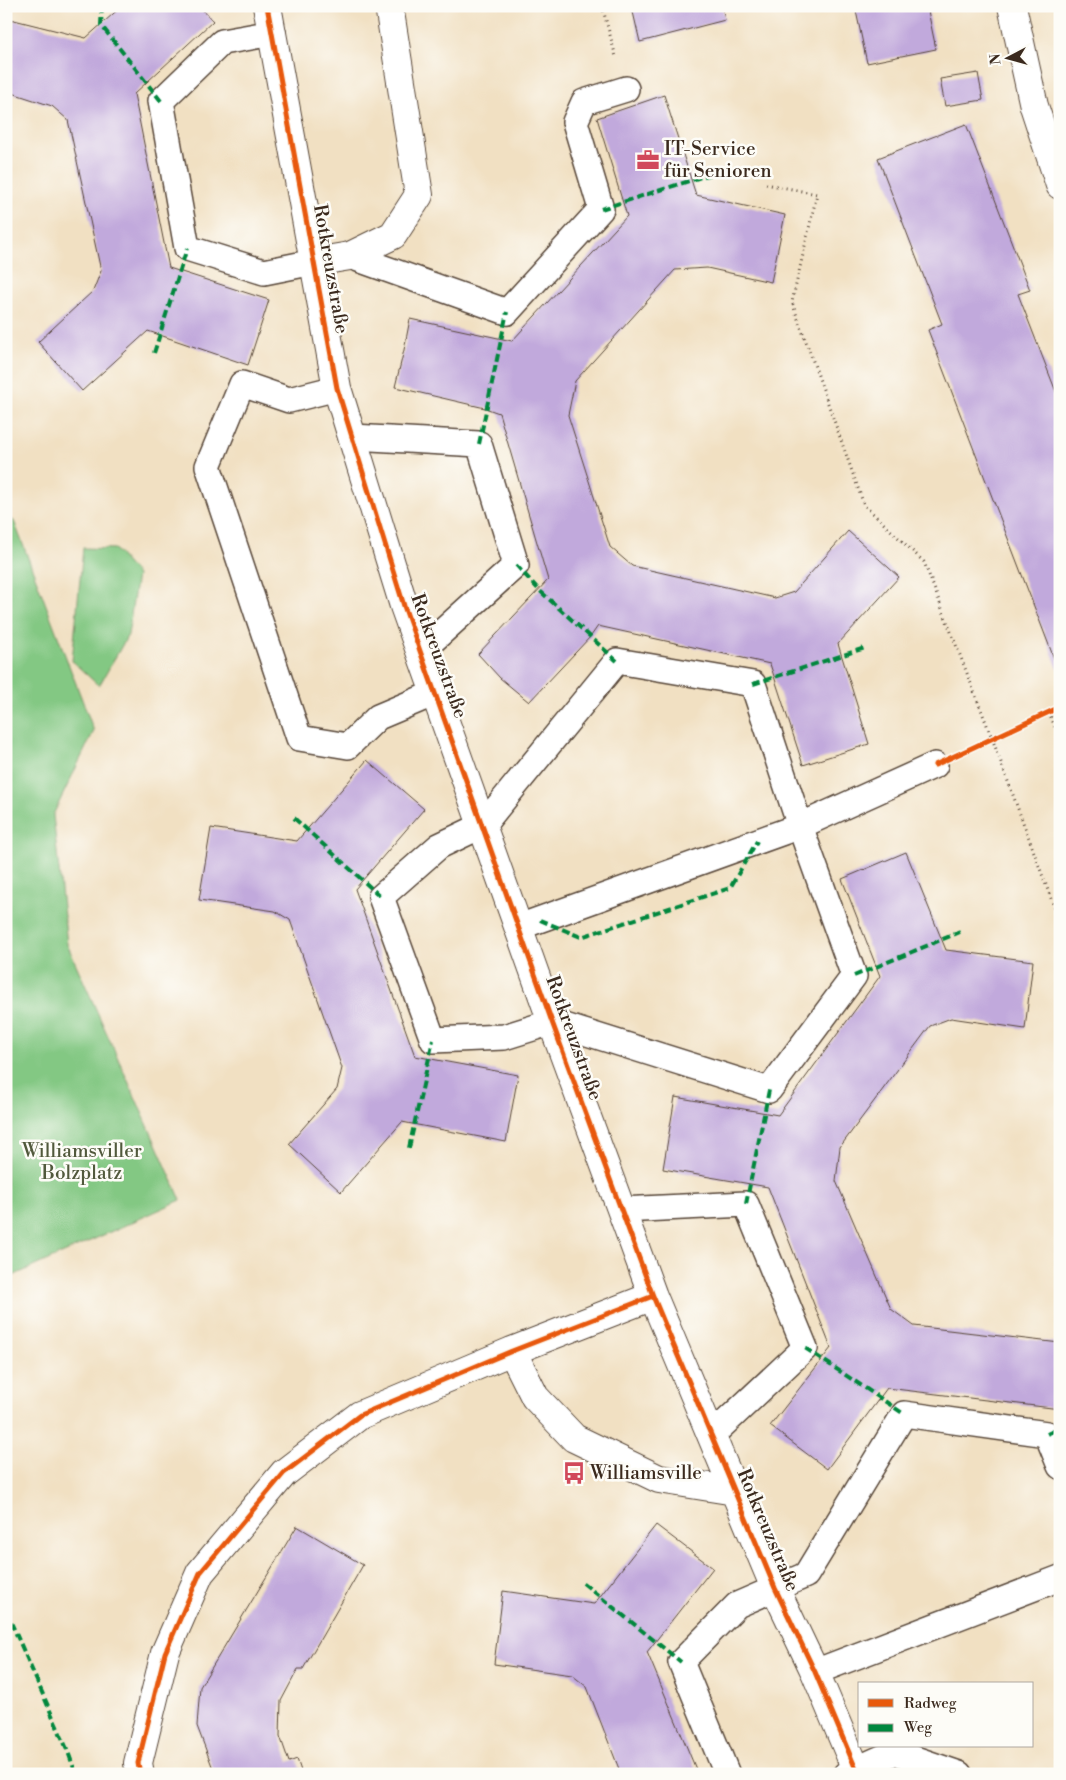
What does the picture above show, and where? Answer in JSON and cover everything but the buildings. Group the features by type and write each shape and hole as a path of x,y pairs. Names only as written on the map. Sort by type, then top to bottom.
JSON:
{"street":[{"name":"Rotkreuzstraße","path":"267,6 337,388 404,606 552,1022 653,1296 775,1588 815,1672 854,1772"},
{"name":"Rotkreuzstraße","path":"314,262 350,256 393,235 419,195 389,6"},
{"path":"1012,6 1034,106 1060,185"},
{"path":"140,1774 138,1763 165,1653 200,1573 284,1473 360,1415 512,1351 653,1296"},
{"name":"Rotkreuzstraße","path":"512,1351 535,1397 574,1438 659,1479 735,1491"}],"lane":[{"path":"272,34 222,42 161,101 184,228 188,248 264,272 314,262"},
{"path":"350,256 507,312 600,209 575,122 584,102 626,89"},
{"path":"337,388 289,400 242,384 208,466 299,738 348,746 378,718 436,693"},
{"path":"353,437 478,444 516,565 421,652"},
{"path":"617,661 753,684 800,826 854,976 769,1090 552,1022 504,1037 433,1040 381,897 439,846 483,825 617,661"},
{"path":"519,927 800,826 935,765"},
{"path":"621,1210 746,1204 805,1348 711,1436"},
{"path":"727,1774 681,1662 737,1605 806,1575 904,1414 1046,1434 1060,1466"},
{"path":"815,1672 1060,1578"},
{"path":"854,1772 895,1752 959,1774"}],"path":[{"path":"602,6 626,89"},
{"path":"766,184 817,194 792,302 864,505 924,562 992,738 1060,923"},
{"path":"1049,712 1060,740"}],"green space":[{"name":"Williamsviller Bolzplatz","path":"6,517 14,521 94,731 53,815 67,944 181,1200 6,1279"},
{"path":"83,548 115,549 137,575 128,635 99,686 72,661"}],"marked path":[{"path":"102,6 101,25 161,101"},
{"path":"601,209 711,174"},
{"path":"154,353 187,248"},
{"path":"479,444 507,312"},
{"path":"516,565 539,590 617,661"},
{"path":"753,684 865,648"},
{"path":"294,818 381,897"},
{"path":"540,920 581,937 730,888 757,841"},
{"path":"854,976 960,932"},
{"path":"409,1148 433,1040"},
{"path":"746,1204 769,1090"},
{"path":"805,1348 904,1414"},
{"path":"1047,1434 1060,1428"},
{"path":"583,1583 681,1662"},
{"path":"6,1611 67,1749 76,1774"}],"cycle path":[{"path":"267,6 337,388 404,606 552,1022 653,1296 775,1588 815,1672 858,1774"},
{"path":"935,765 1060,707"},
{"path":"140,1774 138,1763 165,1653 200,1573 284,1473 360,1415 512,1351 653,1296"}],"place":[{"name":"IT-Service für Senioren","path":"648,160"},
{"name":"Williamsville","path":"574,1473"}]}
